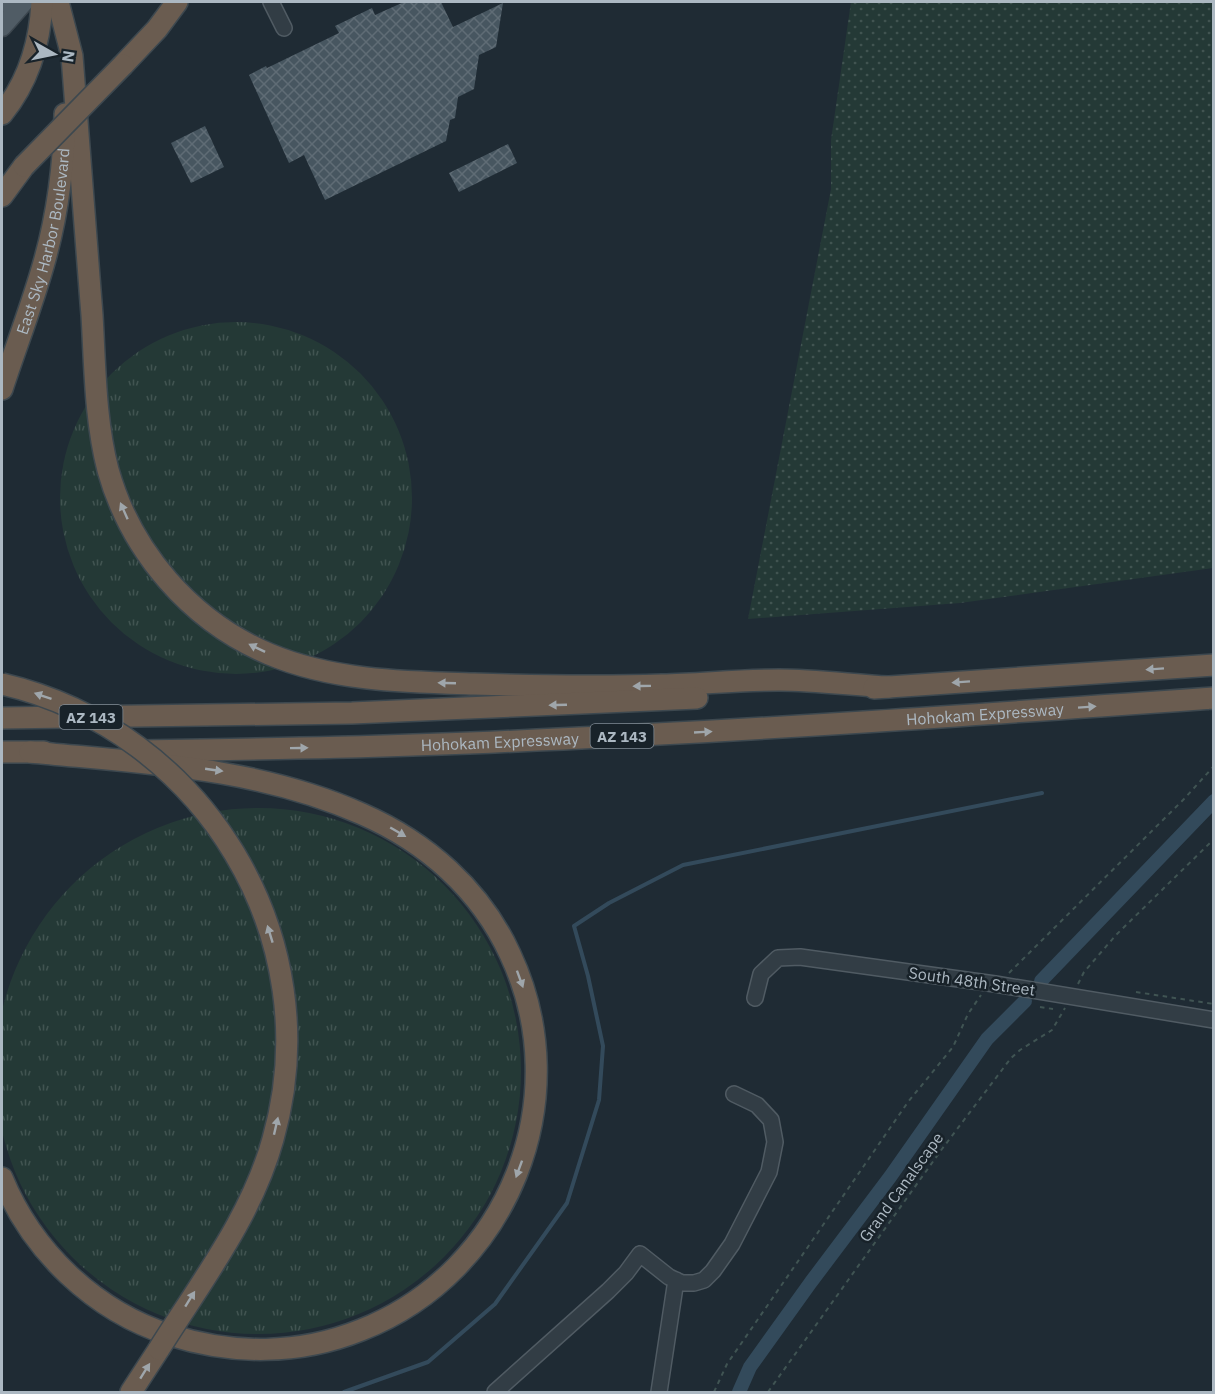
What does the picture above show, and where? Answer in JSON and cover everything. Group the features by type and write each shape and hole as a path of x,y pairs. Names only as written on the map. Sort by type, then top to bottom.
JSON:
{"highway":[{"path":"2,114 20,90 39,39 29,2"},
{"name":"East Sky Harbor Boulevard","path":"2,389 45,258 59,190 64,146 65,97 57,2"},
{"path":"57,2 72,56 99,409 106,458 121,507 141,544 166,579 195,608 230,633 270,654 313,669 356,676 422,682 530,686 663,685 780,680 889,687"},
{"path":"120,62 167,2"},
{"name":"East Sky Harbor Boulevard","path":"2,196 25,159 120,62 157,29 177,2"},
{"path":"2,177 25,159"},
{"name":"Hohokam Expressway","path":"2,718 215,716 620,703 1214,664"},
{"path":"2,684 55,700 102,722 147,753 174,776 219,829 248,877 269,928 279,964 286,1016 286,1055 282,1097 268,1156 245,1210 131,1392"},
{"name":"Hohokam Expressway","path":"2,752 330,748 548,740 777,728 1214,698"},
{"path":"2,1178 24,1221 50,1256 94,1296 127,1316 163,1333 207,1345 267,1350 306,1346 348,1335 407,1308 439,1283 465,1258 499,1213 517,1175 530,1135 536,1089 533,1026 523,987 510,953 491,920 467,888 440,862 410,839 364,815 288,786 209,770 30,752"}],"main road":[{"path":"2,27 29,2"}],"street":[{"path":"271,2 284,28"},
{"name":"South 48th Street","path":"755,998 761,974 778,958 800,957 1072,993 1214,1020"},
{"path":"495,1392 594,1304 626,1273 640,1254 669,1277 682,1283 704,1280 713,1271 732,1244 769,1172 775,1142 771,1120 757,1105 734,1094"},
{"path":"659,1392 676,1280"}],"path":[{"path":"714,1392 727,1364 863,1166 908,1102 953,1047 968,1014 981,995 1023,961 1214,766"},
{"name":"Grand Canalscape","path":"768,1392 935,1159 1011,1058 1052,1030 1084,972 1116,934 1214,839"},
{"path":"1072,993 1085,985"},
{"path":"1134,992 1214,1004"}],"green space":[{"path":"851,2 1213,2 1213,568 960,603 748,619 831,189 831,140"},
{"path":"236,322 270,325 303,335 348,362 372,386 399,431 409,464 412,498 409,532 399,565 372,610 348,634 303,661 270,671 236,674 202,671 169,661 124,634 100,610 73,565 63,532 60,498 63,464 73,431 100,386 124,362 169,335 202,325"},
{"path":"258,808 309,813 359,828 404,853 444,885 476,925 501,970 516,1020 521,1071 516,1122 501,1172 476,1217 444,1257 404,1289 359,1314 309,1329 258,1334 207,1329 157,1314 112,1289 72,1257 40,1217 15,1172 0,1122 -5,1071 0,1020 15,970 40,925 72,885 112,853 157,828 207,813"}],"building":[{"path":"404,2 441,2 453,27 503,3 496,47 479,55 474,89 458,97 455,118 450,120 446,141 325,200 304,155 289,163 249,75 339,33 335,26 372,8 375,15"},
{"path":"205,126 224,167 191,183 171,143"},
{"path":"508,144 517,163 459,192 449,173"}],"waterway":[{"path":"344,1392 428,1362 495,1304 567,1203 599,1100 603,1046 588,976 574,926 609,903 683,865 1042,793"},
{"path":"1041,981 1214,801"},
{"path":"739,1392 750,1367 890,1177 987,1039 1025,1001"}]}
